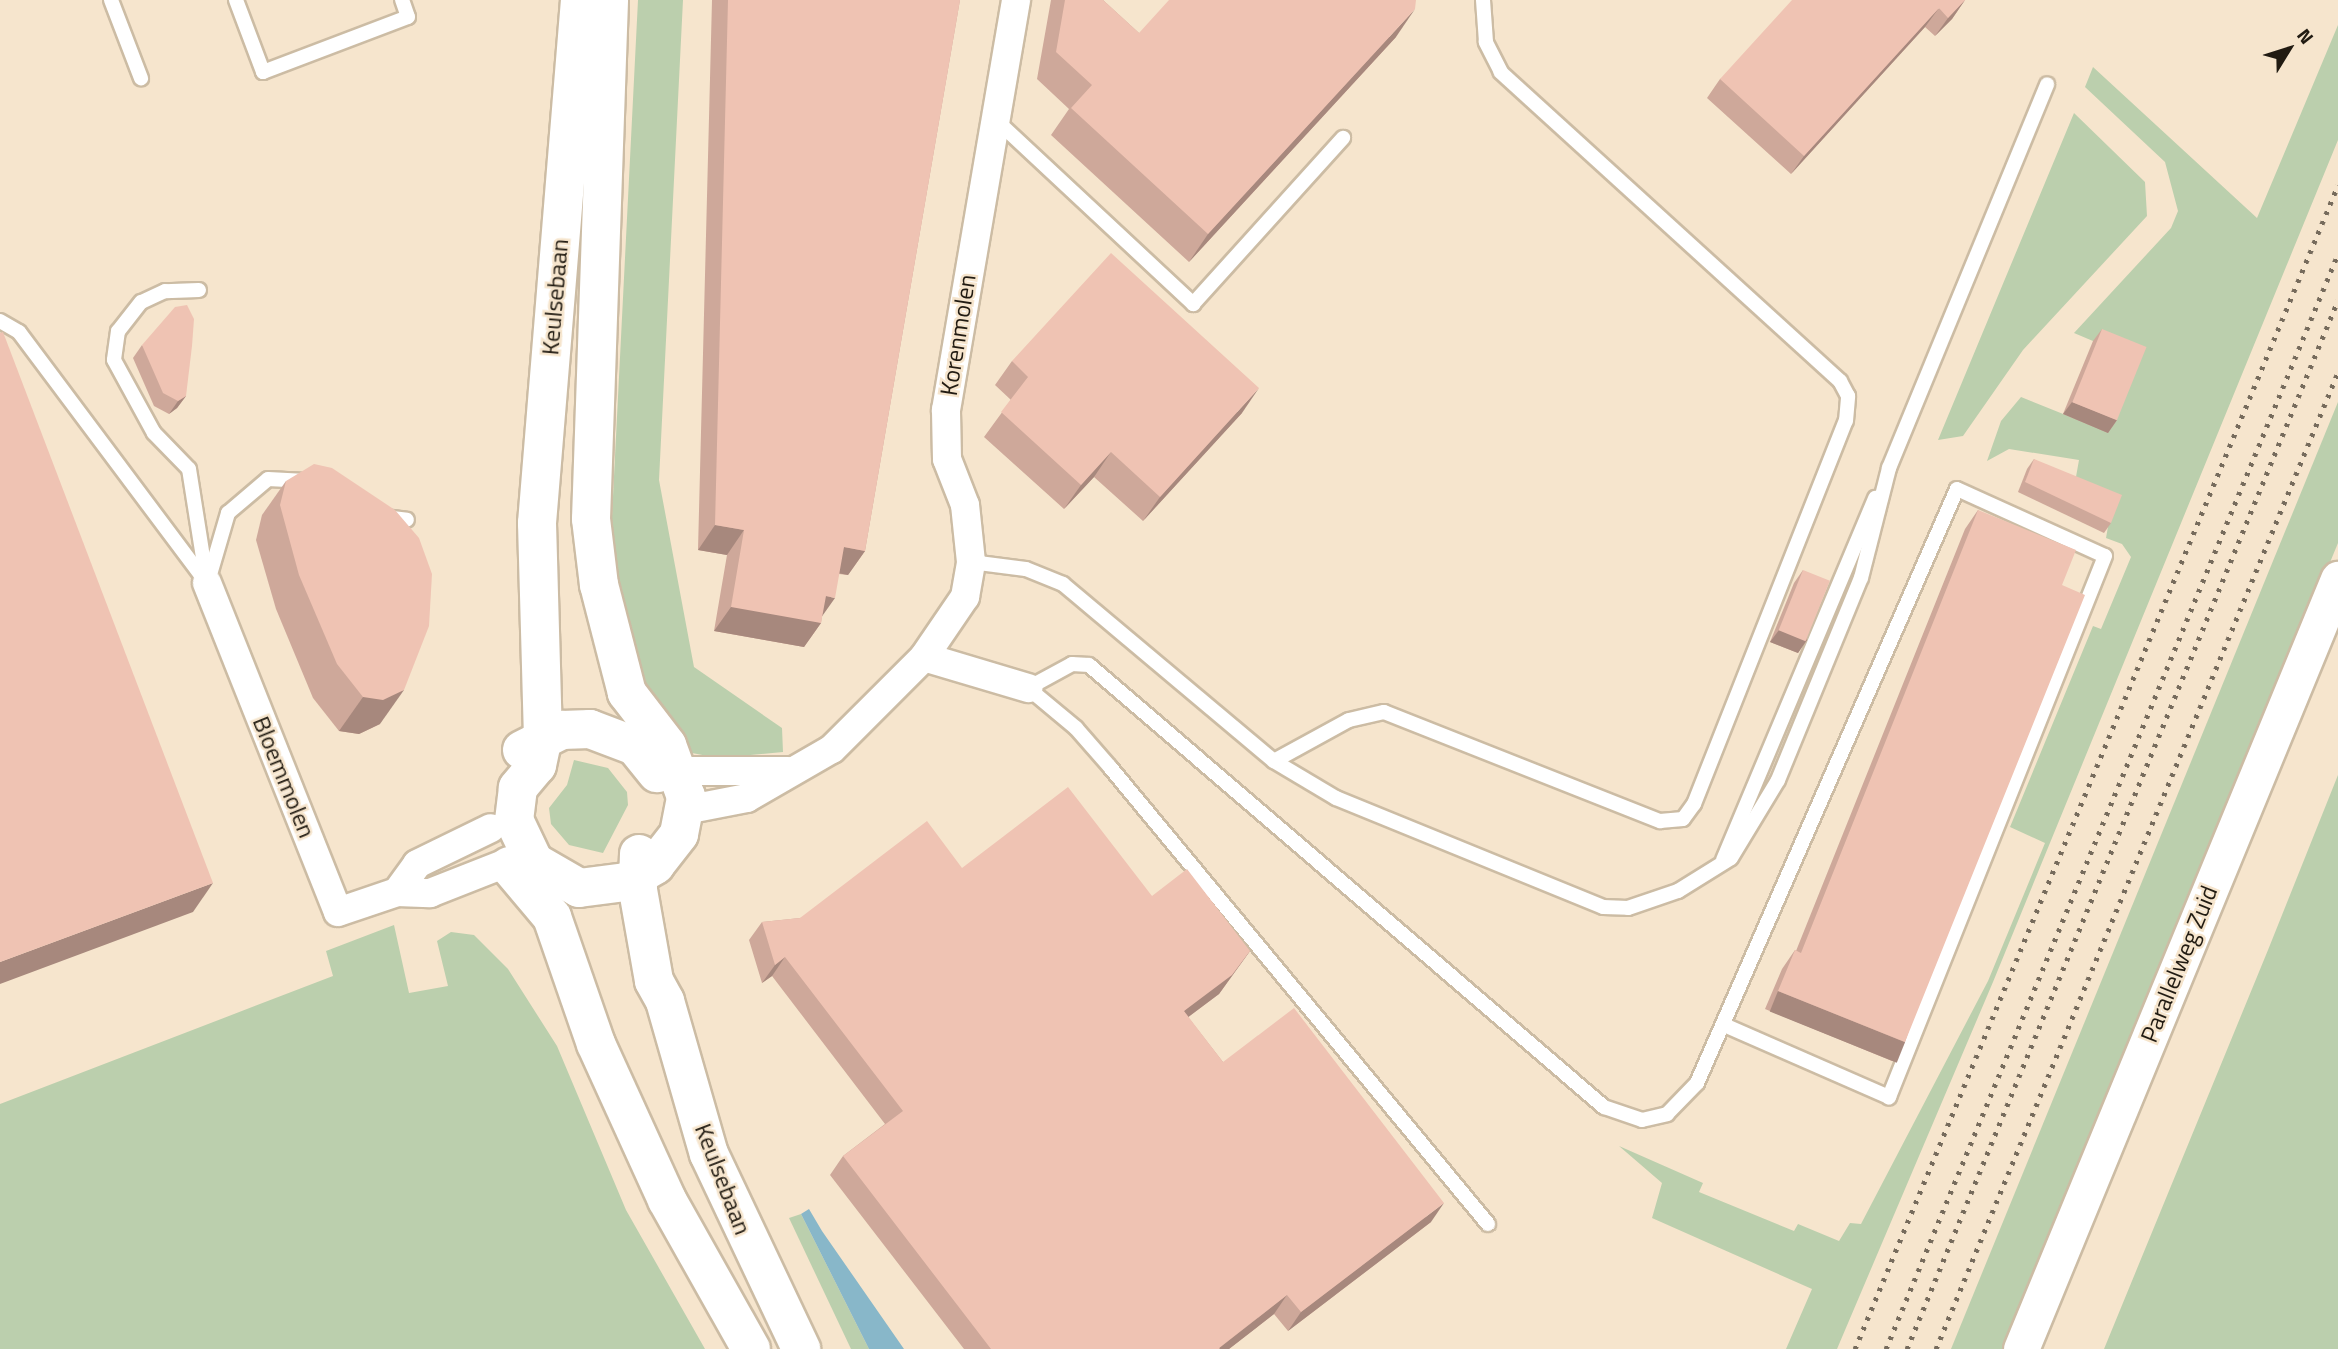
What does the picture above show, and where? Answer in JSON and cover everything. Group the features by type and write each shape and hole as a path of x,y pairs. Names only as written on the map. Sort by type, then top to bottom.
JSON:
{"main road":[{"name":"Keulsebaan","path":"531,744 523,616 535,594 580,0"},
{"name":"Keulsebaan","path":"609,0 590,423 600,585 594,613 630,728"},
{"path":"576,728 630,728 669,772 685,810 678,834 646,870 608,886 551,892 518,860 491,828 497,789 531,744 576,728"},
{"path":"518,860 514,801 537,765 531,744"},
{"path":"646,870 641,849 661,810 669,772"},
{"name":"Keulsebaan","path":"646,870 670,977 665,1001 709,1154 801,1349"},
{"name":"Keulsebaan","path":"551,892 613,1073 667,1200 751,1349"}],"street":[{"name":"Korenmolen","path":"685,810 747,798 788,771 832,750 924,657 965,597 971,562 965,505 947,459 946,410 1016,0"},
{"name":"Parallelweg Zuid","path":"2021,1349 2338,579"},
{"name":"Bloemmolen","path":"207,583 338,912 397,892 429,893 518,860"},
{"path":"924,657 1028,688"},
{"name":"Korenmolen","path":"669,772 788,771"},
{"path":"397,892 417,864 491,828"}],"lane":[{"path":"111,0 141,78"},
{"path":"236,0 264,72 408,17 402,0"},
{"path":"1274,761 1349,720 1391,713 1660,821 1683,819 1694,804 1846,421 1848,396 1840,381 1502,72 1486,42 1483,0"},
{"path":"1720,867 1841,569 1889,468 2047,84"},
{"path":"995,119 1193,304 1343,138"},
{"path":"199,290 165,291 141,302 118,331 114,360 154,433 189,469 207,583"},
{"path":"0,321 19,332 207,583"},
{"path":"971,562 1026,569 1063,583 1274,761 1336,798 1604,906 1646,904 1720,867 1758,822 1861,578 1889,468"},
{"path":"207,583 228,513 268,479 330,482"},
{"path":"1488,1224 1110,767 1076,728 1028,688 1072,664 1089,665 1604,1107 1642,1120 1667,1114 1697,1083 1957,489 2105,556 1889,1097 1724,1025"},
{"path":"371,515 407,520"}],"green space":[{"path":"638,0 683,0 659,480 694,667 782,728 783,752 718,758 692,753 665,733 625,639 611,536"},
{"path":"2338,25 2338,140 1993,982 1837,1349 1786,1349 1812,1289 1652,1218 1662,1183 1619,1146 1703,1183 1699,1192 1794,1231 1798,1224 1839,1241 1850,1223 1861,1224 1988,981 2045,843 2010,827 2093,626 2101,629 2131,557 2122,544 2106,538 2109,521 2074,488 2079,460 2009,449 1987,461 2001,421 2021,397 2108,432 2138,360 2074,333 2171,228 2178,211 2165,162 2085,87 2093,67 2257,218"},
{"path":"2074,113 2145,182 2147,216 2023,350 1963,436 1938,440"},
{"path":"2338,402 2338,543 2005,1349 1951,1349"},
{"path":"574,760 608,768 627,792 628,805 603,853 569,845 551,824 549,808 567,785"},
{"path":"2338,775 2338,1349 2104,1349 2268,950"},
{"path":"394,925 409,993 448,986 437,941 451,932 474,935 508,969 557,1046 626,1210 705,1349 0,1349 0,1104 333,976 326,951"},
{"path":"801,1214 869,1349 851,1349 789,1218"}],"water":[{"path":"809,1209 904,1349 869,1349 801,1214"}],"building":[{"path":"728,0 960,0 865,551 844,547 835,598 826,596 821,623 731,607 744,530 715,525"},
{"path":"1065,0 1103,0 1139,33 1169,0 1416,0 1415,9 1208,234 1071,108 1092,85 1056,52"},
{"path":"1792,0 1965,0 1948,18 1939,8 1804,156 1720,79"},
{"path":"1111,253 1259,388 1160,497 1111,452 1081,485 1001,412 1028,377 1012,361"},
{"path":"187,305 194,319 192,346 186,396 178,401 163,393 142,345 175,307"},
{"path":"2102,329 2147,347 2117,420 2072,402"},
{"path":"3,332 213,883 0,962 0,333"},
{"path":"2034,459 2122,495 2111,523 2025,482"},
{"path":"314,464 332,468 395,510 419,538 432,574 429,626 404,690 383,700 363,697 337,664 299,575 280,505 286,481"},
{"path":"1978,510 2076,550 2062,585 2085,595 1905,1042 1778,991 1795,950 1801,953"},
{"path":"1803,570 1830,581 1806,641 1779,630"},
{"path":"1068,787 1152,896 1187,869 1250,951 1232,975 1184,1011 1223,1062 1294,1008 1444,1203 1301,1312 1287,1295 1220,1349 991,1349 843,1156 903,1111 785,957 775,965 762,922 800,918 927,821 962,868"}],"railway":[{"path":"1855,1349 2338,185"},
{"path":"1886,1349 2338,254"},
{"path":"1907,1349 2338,300"},
{"path":"1936,1349 2338,372"}]}
